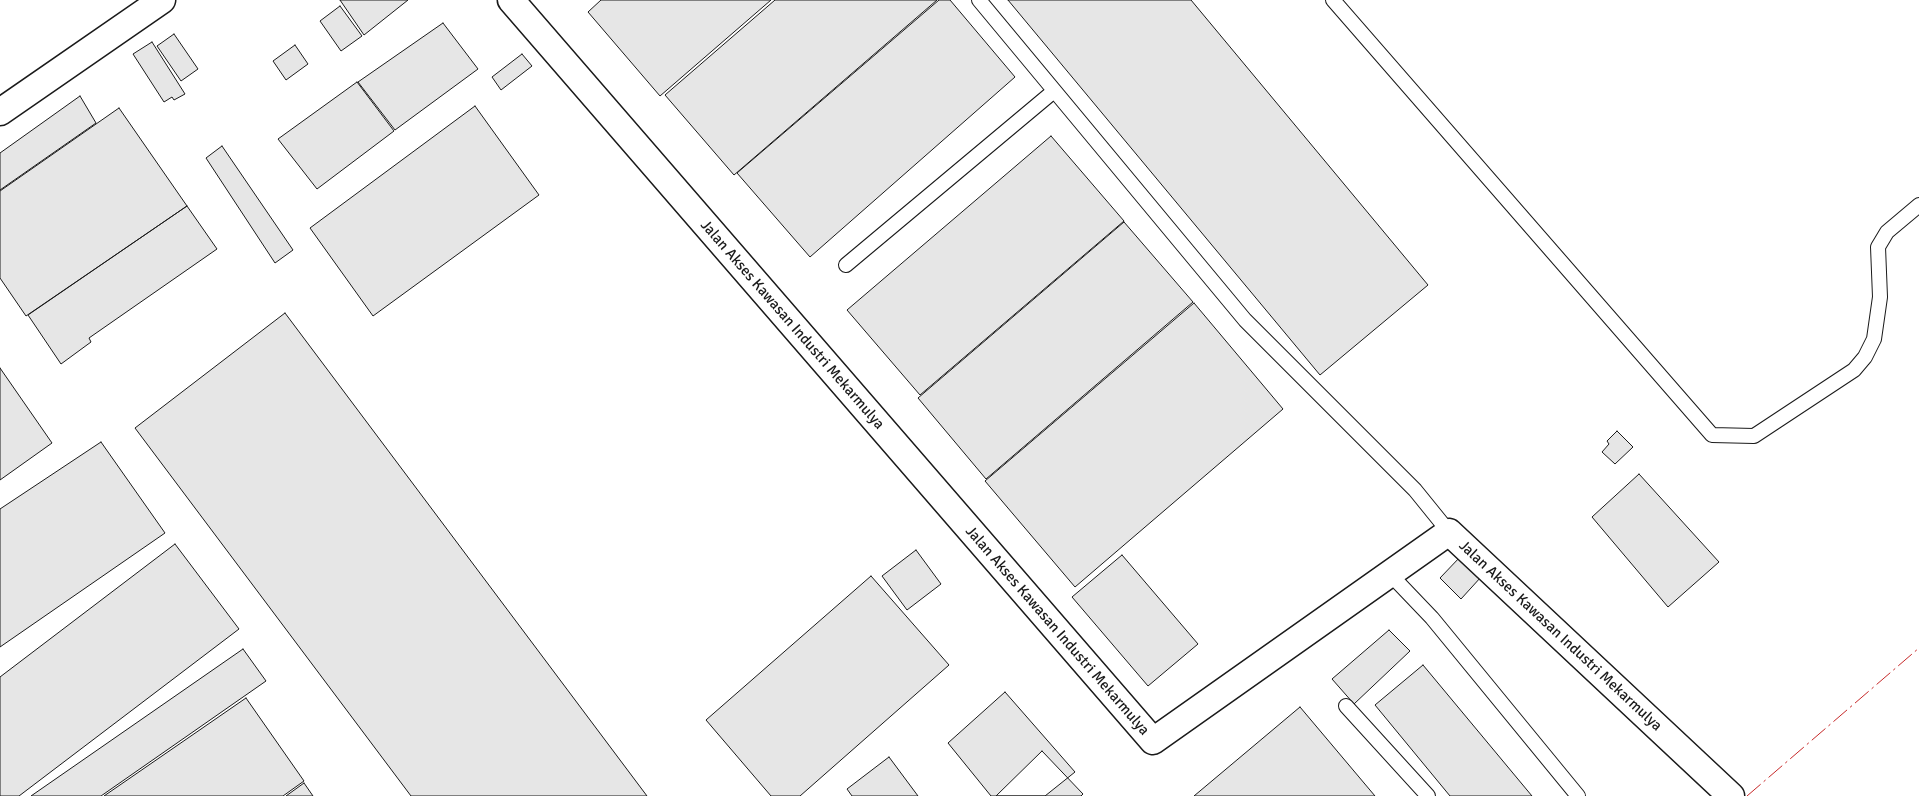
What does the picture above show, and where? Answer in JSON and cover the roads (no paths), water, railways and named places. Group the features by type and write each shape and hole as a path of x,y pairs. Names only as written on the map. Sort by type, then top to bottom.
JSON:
{"street":[{"path":"0,112 162,0"},
{"name":"Jalan Akses Kawasan Industri Mekarmulya","path":"511,0 1153,741 1448,532 1731,796"}],"lane":[{"path":"979,0 1245,320 1415,490 1448,532"},
{"path":"1333,0 1712,435 1754,436 1854,370 1865,357 1874,339 1880,297 1878,248 1886,232 1919,205"},
{"path":"846,265 1054,91"},
{"path":"1389,573 1432,618 1578,796"},
{"path":"1346,706 1428,796"}]}
